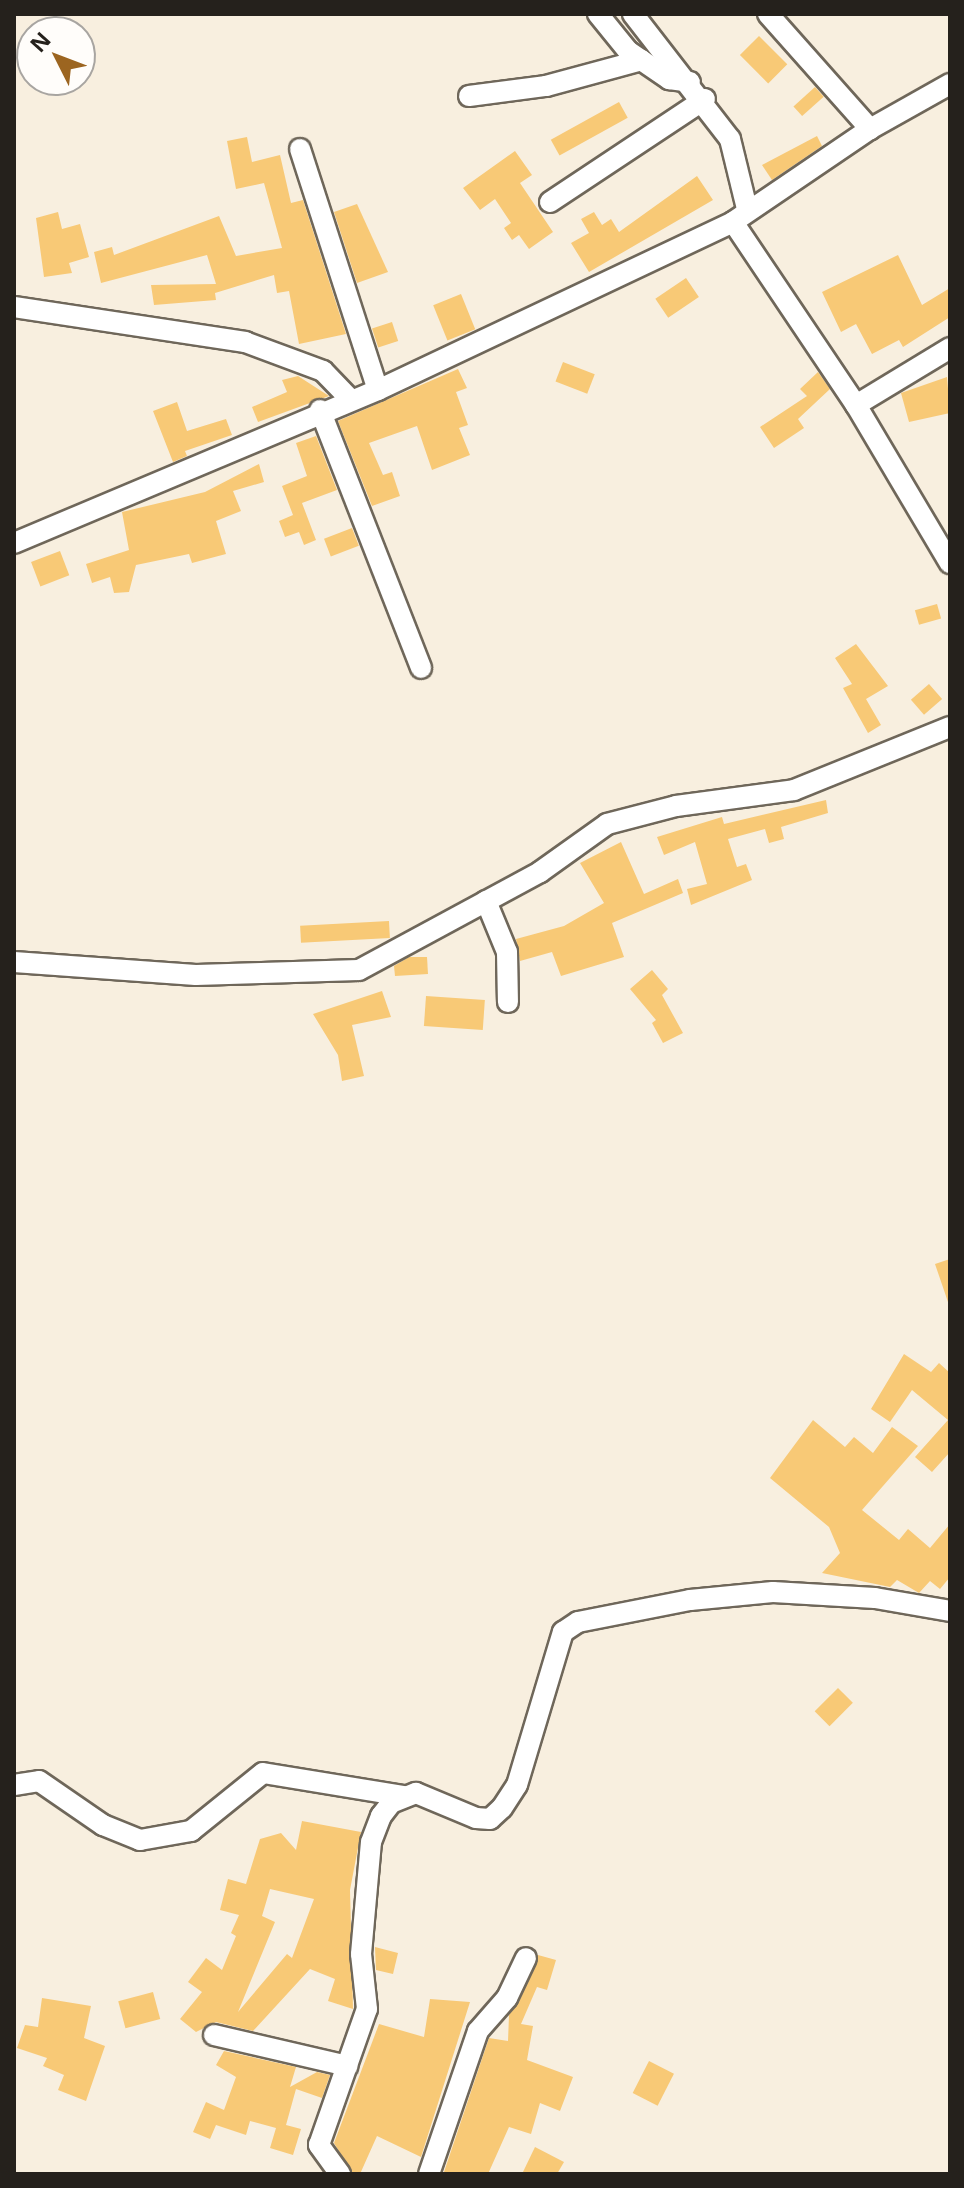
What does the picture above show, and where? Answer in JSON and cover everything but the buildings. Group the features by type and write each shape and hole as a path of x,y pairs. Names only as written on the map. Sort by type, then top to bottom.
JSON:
{"street":[{"path":"598,14 642,60 669,79 690,82"},
{"path":"633,14 705,99 730,139 740,215 950,563"},
{"path":"768,14 870,129"},
{"path":"469,96 546,86 642,60"},
{"path":"14,543 320,410 378,390 740,215 870,129 950,84"},
{"path":"550,202 705,99"},
{"path":"300,149 378,390"},
{"path":"14,307 245,342 323,371 349,398"},
{"path":"856,405 950,348"},
{"path":"320,410 421,668"},
{"path":"14,962 196,975 349,972 486,901 607,824 676,806 794,790 950,727"},
{"path":"486,901 507,952 508,1002"},
{"path":"14,1785 39,1781 103,1825 140,1840 191,1831 263,1773 404,1796 432,1796 476,1818 490,1819 502,1808 517,1785 557,1641 578,1622 773,1592 875,1598 950,1611"},
{"path":"340,2174 319,2145 367,2009 361,1954 371,1842 381,1816 404,1796"},
{"path":"429,2174 478,2031 507,1998 526,1958"},
{"path":"214,2035 347,2066"}]}
